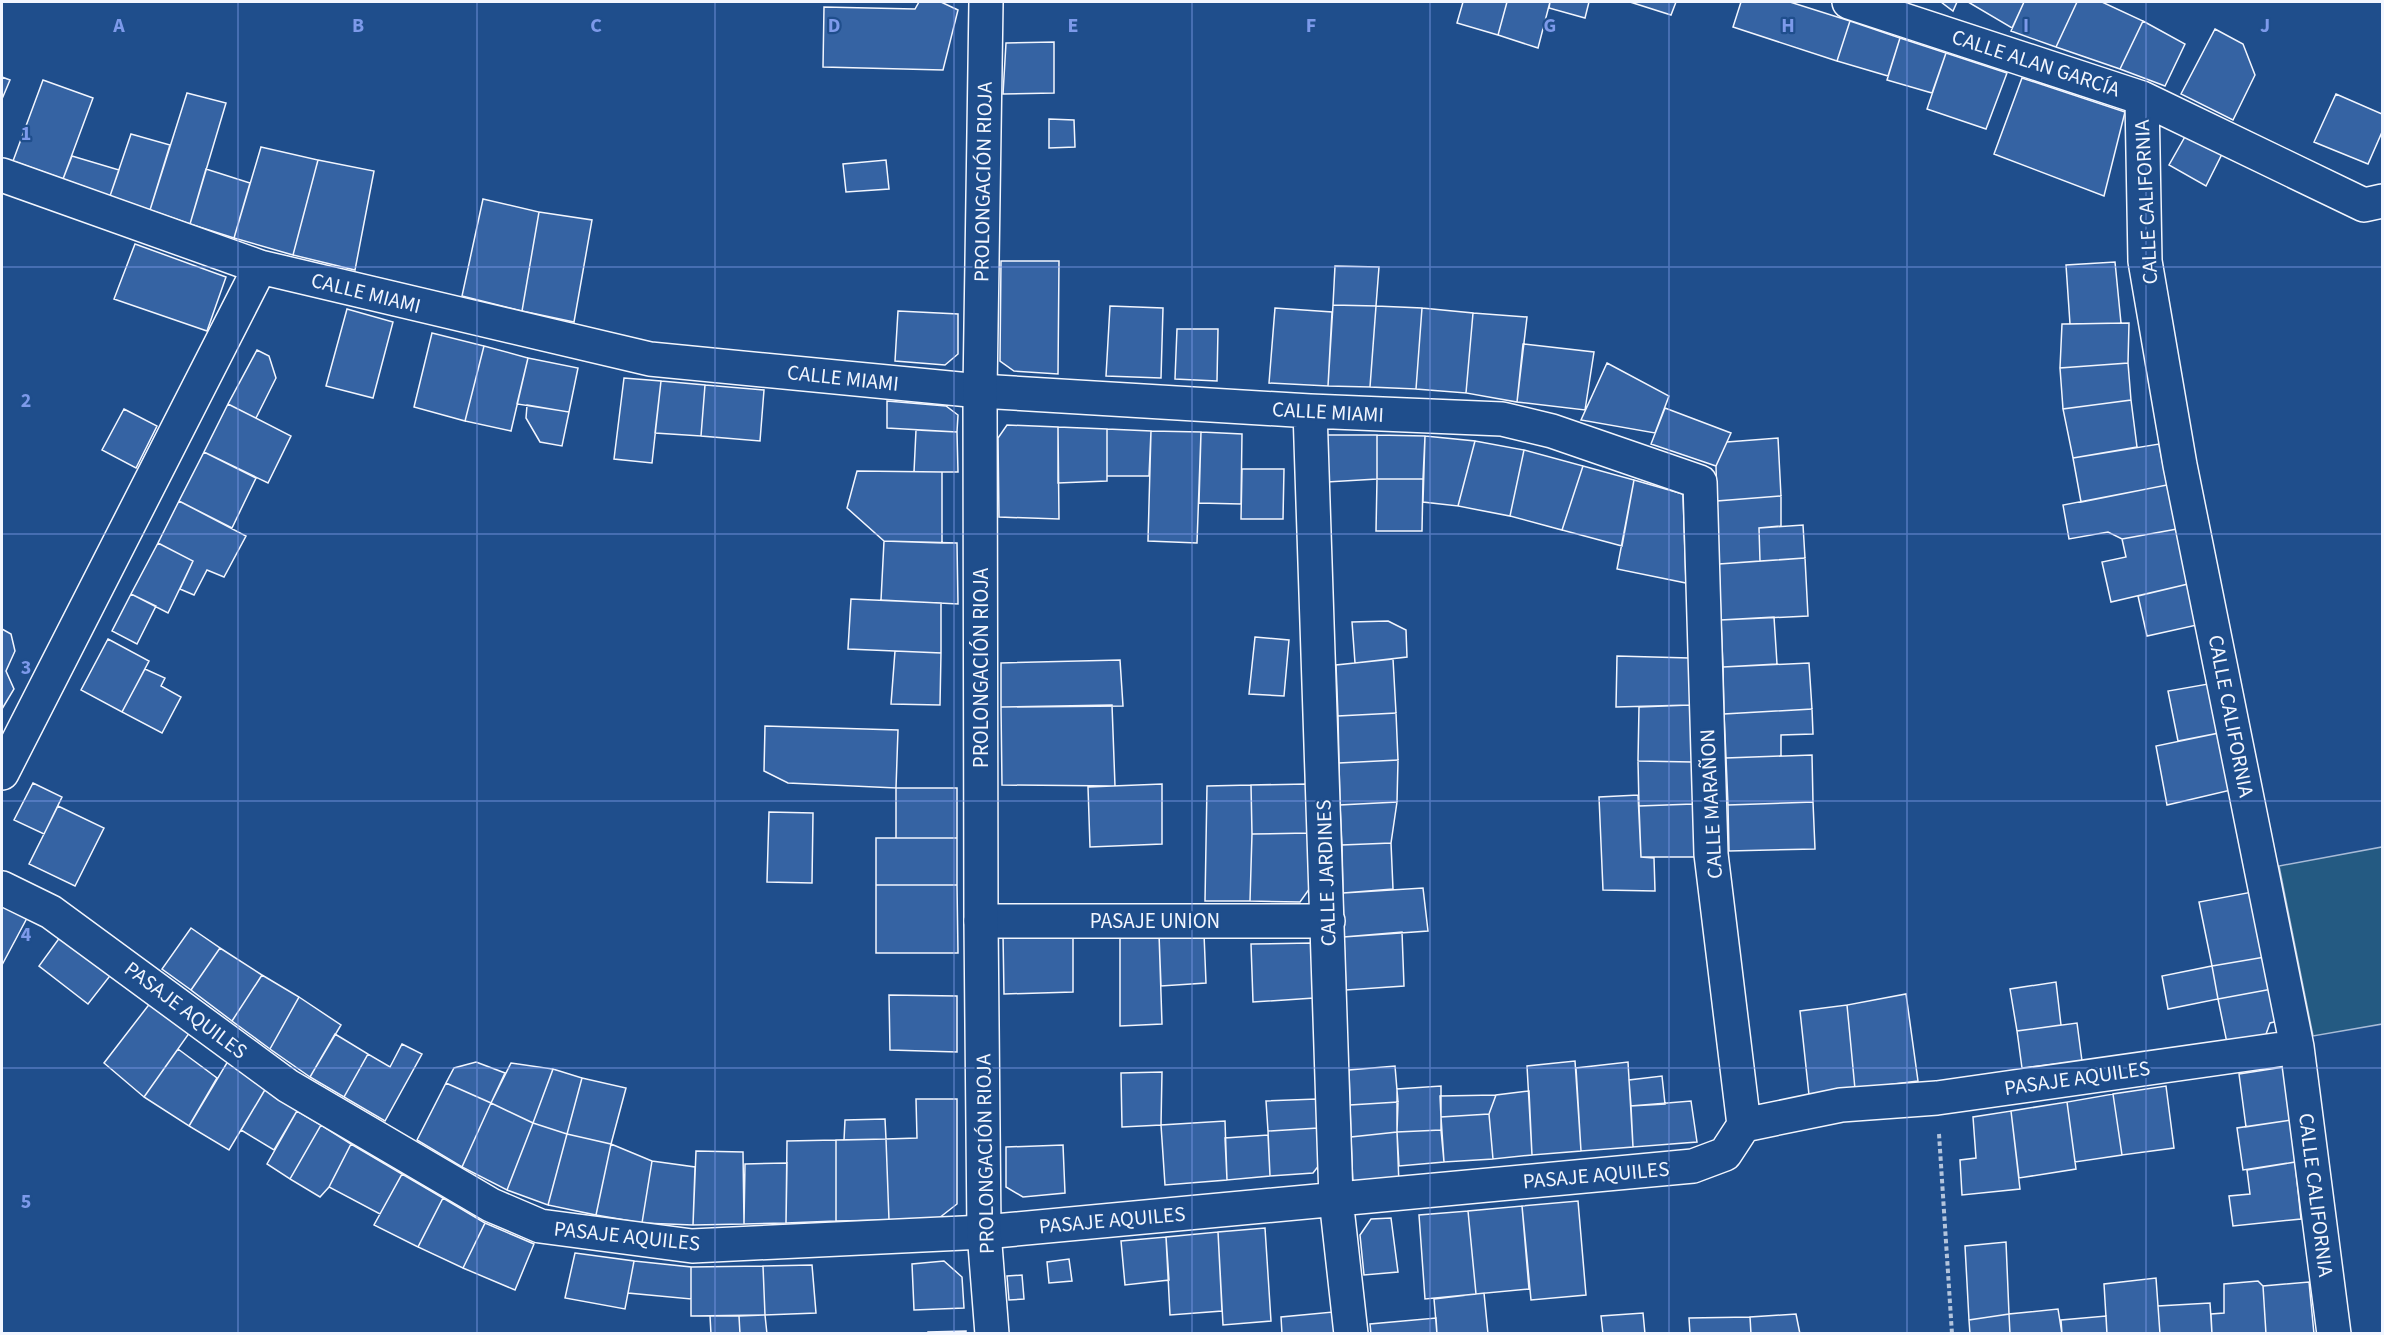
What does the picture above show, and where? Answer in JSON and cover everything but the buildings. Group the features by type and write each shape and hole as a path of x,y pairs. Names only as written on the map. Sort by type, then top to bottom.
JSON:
{"street":[{"name":"PROLONGACIÓN RIOJA","path":"986,2 980,391 981,921 984,1232 993,1334"},
{"name":"CALLE ALAN GARCÍA","path":"1849,2 2142,98 2364,205 2382,201"},
{"name":"CALLE CALIFORNIA","path":"2142,98 2145,261 2180,465 2297,1047 2334,1334"},
{"name":"CALLE MIAMI","path":"2,175 260,267 650,359 980,391 1310,411 1502,419 1552,430 1701,482"},
{"path":"2,773 260,267"},
{"name":"CALLE JARDINES","path":"1310,411 1336,1199 1351,1334"},
{"name":"CALLE MARAÑON","path":"1701,482 1711,854 1749,1115"},
{"name":"PASAJE AQUILES","path":"2,888 51,912 288,1086 491,1205 540,1226 692,1246 984,1232 1693,1166 1725,1154 1749,1115 1937,1098 2297,1047"},
{"name":"PASAJE UNION","path":"981,921 1328,921"}],"path":[{"path":"1937,1098 1952,1334"}],"shaded area":[{"path":"2382,847 2382,1024 2313,1036 2279,866"}]}
